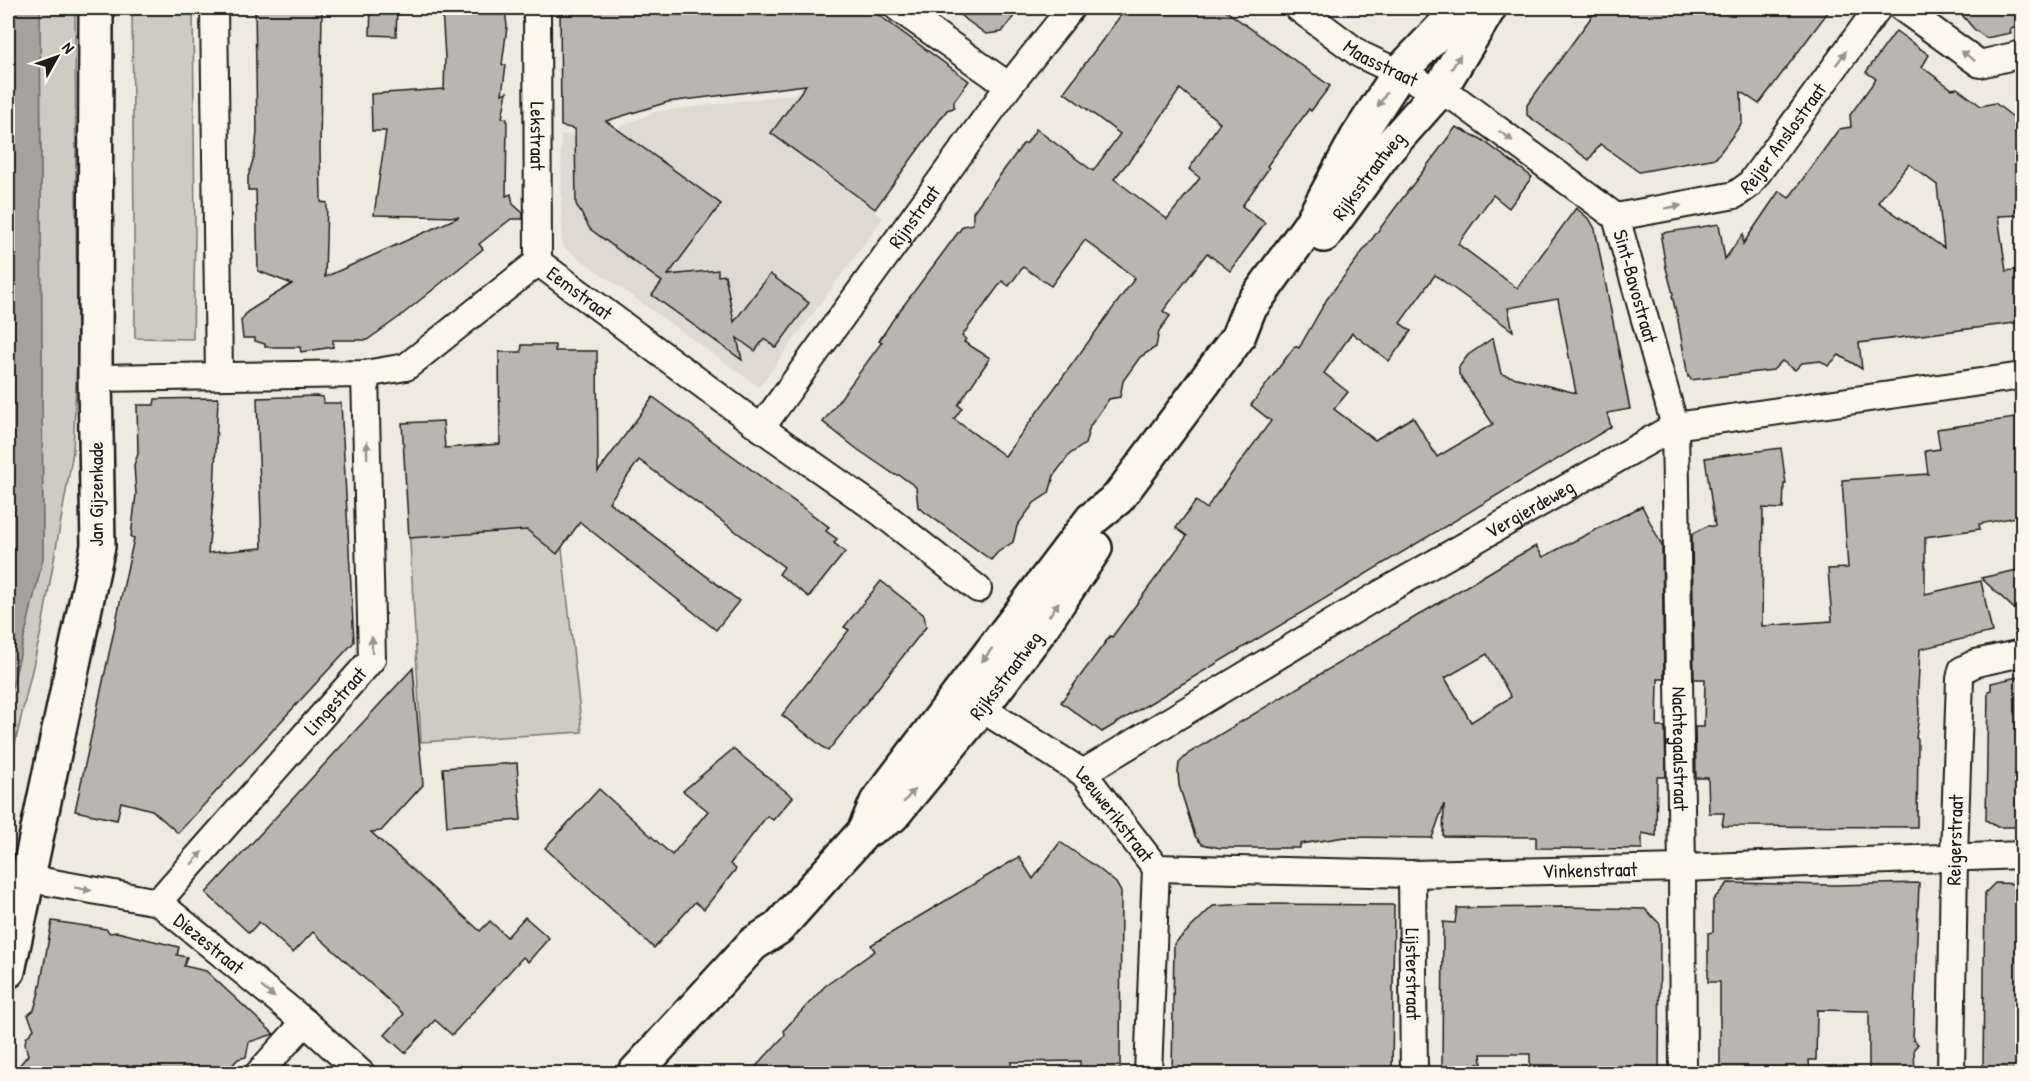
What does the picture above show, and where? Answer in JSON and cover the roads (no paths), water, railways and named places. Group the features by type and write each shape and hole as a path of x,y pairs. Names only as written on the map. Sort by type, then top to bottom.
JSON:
{"main road":[{"name":"Jan Gijzenkade","path":"8,972 26,878 98,546 95,378 96,8"},
{"name":"Rijksstraatweg","path":"1238,337 1249,309 1310,225 1356,138 1400,73 1461,8"},
{"name":"Rijksstraatweg","path":"634,1074 753,944 778,928 864,832 877,802 970,701 1092,519 1118,498 1238,337 1262,318 1384,153 1438,92 1489,8"},
{"name":"Rijksstraatweg","path":"656,1074 766,957 778,928"}],"street":[{"path":"214,8 219,376"},
{"name":"Lekstraat","path":"537,8 537,262"},
{"path":"898,8 1009,86"},
{"name":"Rijnstraat","path":"761,428 1009,86 1071,8"},
{"name":"Maasstraat","path":"1298,8 1361,55 1438,92"},
{"name":"Reijer Anslostraat","path":"1616,217 1735,195 1749,185 1878,8"},
{"path":"1902,8 1980,64 2022,54"},
{"name":"Sint-Bavostraat","path":"1438,92 1459,101 1616,217 1675,426"},
{"name":"Eemstraat","path":"95,378 365,374 406,367 537,262 761,428 879,511 978,589"},
{"name":"Lingestraat","path":"158,902 372,659 365,374"},
{"name":"Vergierdeweg","path":"1083,773 1382,593 1675,426 2022,376"},
{"name":"Nachtegaalstraat","path":"1675,426 1683,1074"},
{"name":"Reigerstraat","path":"1951,1074 1954,856 1960,679 1962,670 1976,663 2022,652"},
{"name":"Leeuwerikstraat","path":"970,701 1083,773 1156,868 1148,1074"},
{"name":"Vinkenstraat","path":"1156,868 1412,874 1682,868 2022,855"},
{"name":"Lijsterstraat","path":"1412,874 1414,1074"},
{"name":"Diezestraat","path":"26,878 158,902 305,1022 362,1074"},
{"path":"258,1074 305,1022"}]}
